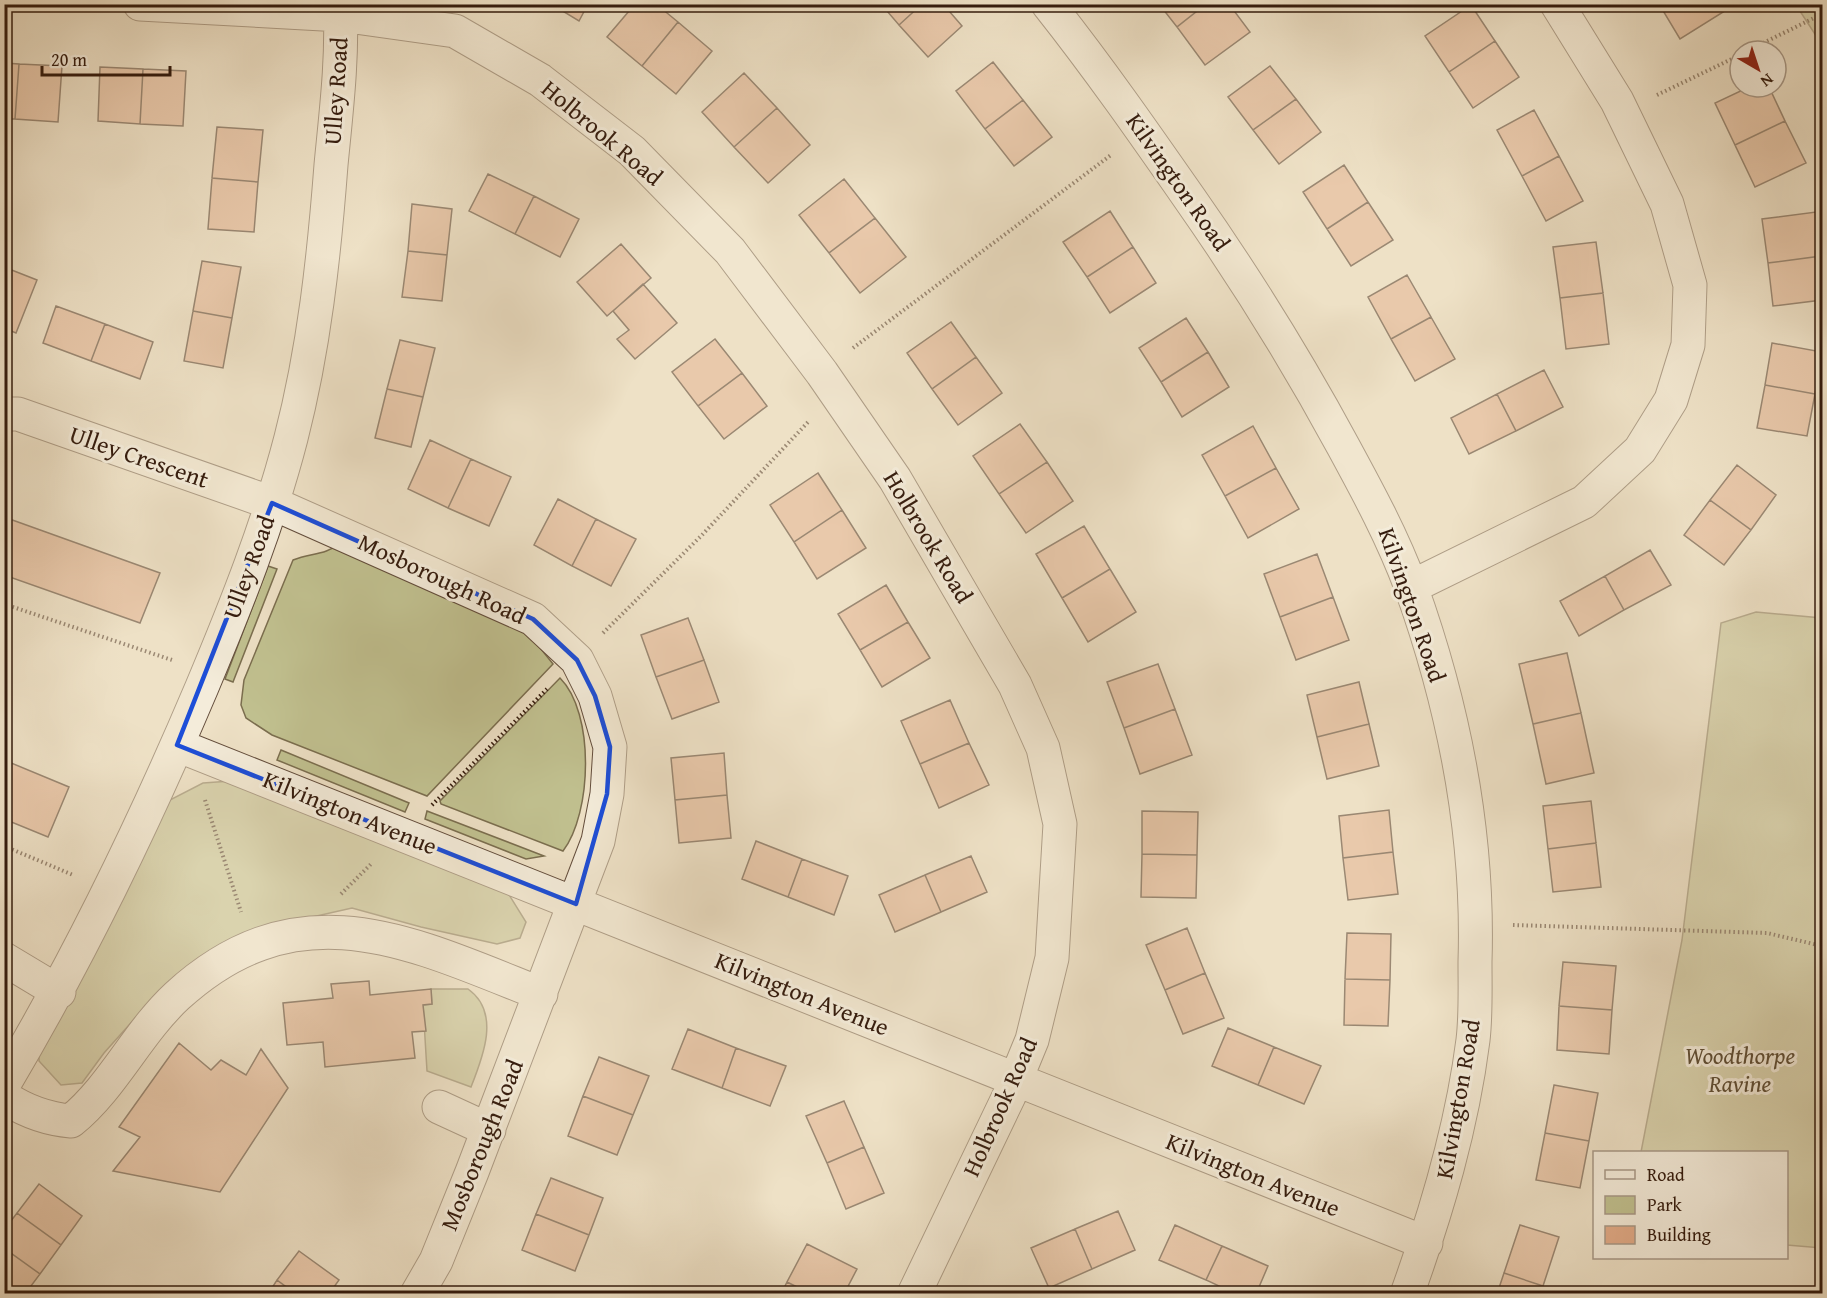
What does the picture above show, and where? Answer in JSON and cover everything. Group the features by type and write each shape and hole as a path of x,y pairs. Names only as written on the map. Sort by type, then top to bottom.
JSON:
{"street":[{"name":"Holbrook Road","path":"140,4 340,10 455,31 540,80 632,151 730,251 822,373 895,479 1015,685 1043,748 1060,824 1052,958 1032,1040 1017,1080 914,1293"},
{"name":"Kilvington Road","path":"1048,4 1143,131 1248,282 1318,400 1379,512 1411,587 1449,711 1468,808 1477,916 1473,1038 1453,1152 1426,1243 1407,1293"},
{"path":"1411,587 1584,502 1640,450 1671,400 1688,345 1690,285 1668,204 1617,101 1557,4"},
{"name":"Ulley Road","path":"4,1084 59,992 111,890 177,745 237,601 272,503 291,438 318,290 336,113 340,10"},
{"name":"Ulley Crescent","path":"4,414 18,414 272,503"},
{"name":"Mosborough Road","path":"272,503 533,619 577,660 595,696 610,747 607,794 598,842 489,1130 436,1261 417,1293"},
{"name":"Kilvington Avenue","path":"177,745 1426,1243"},
{"path":"4,1097 19,1107 54,1120 71,1121 84,1110 138,1041 177,997 226,961 265,942 304,932 361,933 439,952 541,994"},
{"path":"4,959 59,992"},
{"path":"439,1107 489,1130"}],"path":[{"path":"1771,39 1822,14 1821,4"},
{"path":"1650,99 1728,61"},
{"path":"847,353 1118,150"},
{"path":"597,640 702,535 812,418"},
{"path":"4,604 177,662"},
{"path":"429,807 552,684"},
{"path":"205,800 244,922"},
{"path":"4,846 81,878"},
{"path":"337,898 376,859"},
{"path":"1509,925 1767,933 1822,946"}],"highlighted area":[{"path":"272,503 533,619 577,660 595,696 610,747 607,794 576,904 177,745"}],"green space":[{"path":"1796,5 1822,5 1822,45"},
{"path":"341,543 529,634 553,664 427,796 272,735 246,718 241,705 244,680 293,560 324,552"},
{"path":"268,566 277,569 233,682 225,679"},
{"name":"Woodthorpe Ravine","path":"1756,612 1822,618 1822,1248 1788,1245 1788,1151 1641,1151 1682,940 1721,623"},
{"path":"560,678 571,694 579,714 586,763 580,813 573,834 563,851 441,804 440,801"},
{"path":"281,750 409,803 405,812 277,760"},
{"path":"231,781 506,890 526,922 520,938 497,944 421,927 352,908 290,922 163,987 104,1053 82,1083 61,1085 39,1061 39,1047 166,802 203,783"},
{"path":"427,811 544,856 526,859 425,819"},
{"path":"431,989 468,989 478,999 484,1010 487,1022 484,1049 471,1087 427,1071 423,1005 432,1004"}],"building":[{"path":"551,4 588,4 579,21"},
{"path":"635,4 656,4 678,22 642,66 607,37"},
{"path":"881,4 922,4 899,25"},
{"path":"922,4 943,4 962,26 928,57 899,25"},
{"path":"1159,4 1206,4 1177,27"},
{"path":"1206,4 1229,4 1250,32 1205,65 1177,27"},
{"path":"1659,4 1725,4 1728,9 1680,39"},
{"path":"1471,5 1495,41 1449,72 1425,36"},
{"path":"678,22 712,51 676,94 642,66"},
{"path":"1495,41 1519,77 1473,108 1449,72"},
{"path":"993,62 1023,100 985,129 956,91"},
{"path":"4,63 19,64 15,119 4,119"},
{"path":"19,64 62,66 58,122 15,119"},
{"path":"1270,66 1296,99 1253,130 1228,97"},
{"path":"100,67 143,69 140,124 98,121"},
{"path":"143,69 186,71 183,126 140,124"},
{"path":"744,73 777,108 734,147 702,112"},
{"path":"1728,97 1728,99 1775,99 1785,121 1735,145 1715,103"},
{"path":"1296,99 1321,132 1279,164 1253,130"},
{"path":"1023,100 1052,137 1014,166 985,129"},
{"path":"777,108 810,145 768,183 734,147"},
{"path":"1534,110 1559,156 1522,176 1497,130"},
{"path":"1785,121 1806,163 1755,187 1735,145"},
{"path":"217,127 263,130 258,182 212,178"},
{"path":"1559,156 1583,201 1546,221 1522,176"},
{"path":"1344,165 1368,202 1327,229 1303,192"},
{"path":"488,174 534,196 515,234 469,211"},
{"path":"212,178 258,182 254,232 208,229"},
{"path":"844,179 875,218 829,253 799,215"},
{"path":"534,196 579,219 560,257 515,234"},
{"path":"1368,202 1393,240 1351,266 1327,229"},
{"path":"412,204 452,209 447,255 408,251"},
{"path":"1110,211 1133,247 1087,277 1063,242"},
{"path":"1816,212 1821,256 1768,263 1762,219"},
{"path":"875,218 906,257 860,293 829,253"},
{"path":"1596,242 1603,293 1560,298 1553,247"},
{"path":"621,244 651,278 607,316 577,282"},
{"path":"1133,247 1156,283 1110,313 1087,277"},
{"path":"408,251 447,255 442,301 402,297"},
{"path":"1821,256 1822,300 1773,306 1768,263"},
{"path":"202,261 241,267 232,318 193,311"},
{"path":"4,267 37,280 16,333 4,328"},
{"path":"1407,275 1431,317 1391,339 1368,297"},
{"path":"643,284 677,323 635,359 617,339 629,330 613,311"},
{"path":"1603,293 1609,344 1566,349 1560,298"},
{"path":"56,306 105,324 91,361 43,343"},
{"path":"193,311 232,318 223,368 184,361"},
{"path":"1431,317 1455,359 1415,381 1391,339"},
{"path":"1186,318 1208,352 1161,382 1139,348"},
{"path":"951,322 976,357 932,389 907,353"},
{"path":"105,324 153,342 140,379 91,361"},
{"path":"715,339 742,373 698,406 672,372"},
{"path":"400,340 435,348 423,397 387,389"},
{"path":"1772,343 1822,352 1815,394 1765,385"},
{"path":"1208,352 1229,387 1182,417 1161,382"},
{"path":"976,357 1002,393 958,425 932,389"},
{"path":"1544,370 1563,407 1516,431 1497,394"},
{"path":"742,373 767,406 724,439 698,406"},
{"path":"1765,385 1815,394 1807,436 1757,428"},
{"path":"387,389 423,397 411,447 375,438"},
{"path":"1497,394 1516,431 1469,454 1451,418"},
{"path":"1020,424 1047,462 999,494 973,456"},
{"path":"1253,426 1276,468 1225,496 1202,455"},
{"path":"430,440 471,459 448,508 408,489"},
{"path":"471,459 511,477 489,526 448,508"},
{"path":"1047,462 1073,501 1026,533 999,494"},
{"path":"1737,465 1776,495 1751,530 1710,500"},
{"path":"1276,468 1299,509 1248,538 1225,496"},
{"path":"818,473 842,510 794,542 770,505"},
{"path":"558,499 596,519 572,566 534,545"},
{"path":"1710,500 1751,530 1724,565 1684,535"},
{"path":"842,510 866,548 817,579 794,542"},
{"path":"4,517 160,573 140,623 4,575"},
{"path":"596,519 636,539 611,586 572,566"},
{"path":"1084,526 1110,569 1062,598 1036,554"},
{"path":"1650,550 1671,585 1624,610 1605,576"},
{"path":"1317,554 1333,597 1280,617 1264,574"},
{"path":"1110,569 1136,612 1088,642 1062,598"},
{"path":"1605,576 1624,610 1579,636 1560,601"},
{"path":"886,585 908,622 860,650 838,614"},
{"path":"1333,597 1349,640 1296,660 1280,617"},
{"path":"688,618 704,660 656,677 641,635"},
{"path":"908,622 930,658 882,687 860,650"},
{"path":"1567,653 1581,713 1533,724 1519,664"},
{"path":"704,660 719,702 672,719 656,677"},
{"path":"1158,664 1175,709 1124,728 1107,682"},
{"path":"1359,682 1369,724 1317,737 1307,695"},
{"path":"950,700 969,743 920,764 901,721"},
{"path":"1175,709 1192,755 1140,774 1124,728"},
{"path":"1581,713 1594,773 1546,784 1533,724"},
{"path":"1369,724 1379,766 1327,779 1317,737"},
{"path":"969,743 989,785 939,808 920,764"},
{"path":"724,753 727,795 675,800 671,758"},
{"path":"4,760 69,787 48,837 4,819"},
{"path":"727,795 731,838 679,843 675,800"},
{"path":"1591,801 1596,843 1548,849 1543,806"},
{"path":"1389,810 1393,852 1343,858 1339,816"},
{"path":"1142,811 1198,812 1197,855 1142,854"},
{"path":"756,841 802,859 788,897 742,879"},
{"path":"1596,843 1601,887 1553,892 1548,849"},
{"path":"1393,852 1398,894 1348,900 1343,858"},
{"path":"1142,854 1197,855 1196,898 1141,897"},
{"path":"971,856 987,892 941,912 925,875"},
{"path":"802,859 848,876 834,915 788,897"},
{"path":"925,875 941,912 895,932 879,895"},
{"path":"1187,928 1205,973 1165,990 1146,945"},
{"path":"1347,933 1391,934 1390,980 1345,979"},
{"path":"1563,962 1616,966 1612,1010 1559,1006"},
{"path":"1205,973 1224,1018 1183,1034 1165,990"},
{"path":"1345,979 1390,980 1388,1026 1344,1025"},
{"path":"369,981 370,995 431,989 432,1004 423,1005 426,1031 412,1032 415,1058 325,1067 323,1042 287,1045 283,1003 333,998 331,984"},
{"path":"1559,1006 1612,1010 1609,1054 1557,1050"},
{"path":"1228,1028 1274,1047 1258,1085 1212,1066"},
{"path":"688,1029 736,1048 722,1088 672,1069"},
{"path":"179,1043 211,1070 221,1060 246,1075 261,1049 288,1088 220,1192 113,1171 140,1137 119,1127"},
{"path":"1274,1047 1321,1066 1304,1104 1258,1085"},
{"path":"736,1048 786,1066 770,1106 722,1088"},
{"path":"599,1057 649,1076 633,1115 583,1096"},
{"path":"1554,1085 1598,1093 1589,1141 1545,1133"},
{"path":"583,1096 633,1115 617,1155 568,1136"},
{"path":"844,1101 864,1147 827,1163 806,1116"},
{"path":"1545,1133 1589,1141 1580,1188 1536,1180"},
{"path":"864,1147 884,1193 846,1209 827,1163"},
{"path":"551,1178 603,1198 589,1235 536,1214"},
{"path":"39,1184 82,1216 61,1245 17,1213"},
{"path":"1118,1211 1135,1250 1092,1269 1075,1229"},
{"path":"17,1213 61,1245 40,1274 4,1248 4,1230"},
{"path":"536,1214 589,1235 575,1271 522,1250"},
{"path":"1175,1225 1222,1246 1206,1280 1159,1260"},
{"path":"1520,1225 1559,1237 1543,1286 1504,1273"},
{"path":"1075,1229 1092,1269 1049,1288 1031,1248"},
{"path":"807,1244 857,1269 844,1294 811,1294 787,1282"},
{"path":"1222,1246 1268,1266 1256,1294 1236,1294 1206,1280"},
{"path":"4,1248 40,1274 25,1294 4,1293"},
{"path":"299,1251 339,1280 329,1294 296,1294 277,1280"},
{"path":"1504,1273 1543,1286 1540,1294 1497,1294"},
{"path":"277,1280 296,1294 268,1294"},
{"path":"787,1282 811,1294 781,1294"}]}
